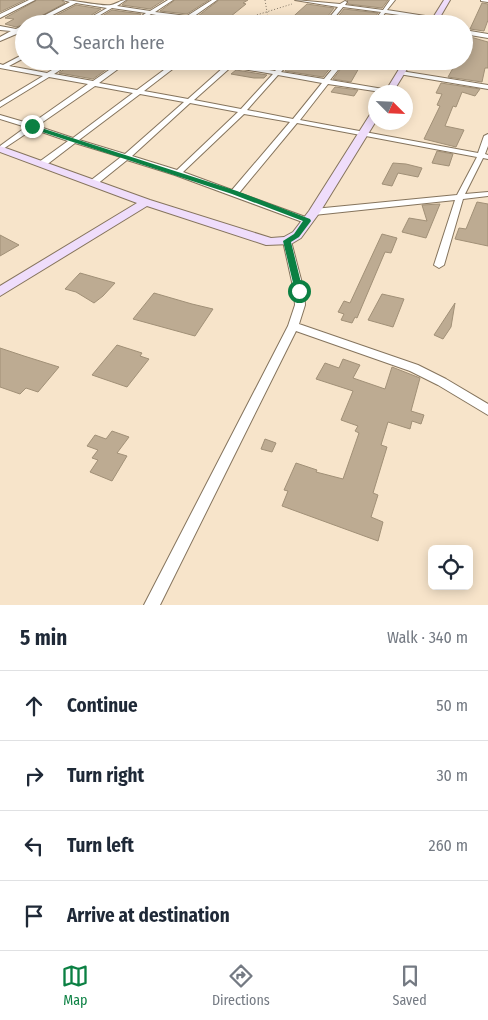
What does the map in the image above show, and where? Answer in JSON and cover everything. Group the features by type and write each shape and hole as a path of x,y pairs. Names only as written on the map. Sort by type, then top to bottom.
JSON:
{"street":[{"path":"0,16 33,0"},
{"path":"65,0 166,15"},
{"path":"98,15 124,0"},
{"path":"148,15 171,0"},
{"path":"193,15 215,0"},
{"path":"301,0 404,15"},
{"path":"334,15 348,0"},
{"path":"381,15 393,0"},
{"path":"438,15 447,0"},
{"path":"483,0 488,1"},
{"path":"48,15 76,1"},
{"path":"0,28 15,30"},
{"path":"0,39 15,31"},
{"path":"473,34 488,36"},
{"path":"1,67 15,60"},
{"path":"1,67 15,70"},
{"path":"17,70 484,157"},
{"path":"0,106 57,70"},
{"path":"0,149 113,70"},
{"path":"42,164 168,70"},
{"path":"93,183 126,157 223,70"},
{"path":"262,70 368,88"},
{"path":"178,173 242,112 278,70"},
{"path":"234,192 295,121 335,70"},
{"path":"393,85 403,70"},
{"path":"401,73 488,87"},
{"path":"0,117 311,216 488,194"},
{"path":"0,149 146,202 270,242 287,241 297,235 311,216 368,126"},
{"path":"438,266 460,196 484,157 488,136"},
{"path":"0,292 146,202"},
{"path":"152,605 293,326 300,305 299,291 287,241"},
{"path":"293,326 414,368 442,382 488,410"}],"path":[{"path":"265,0 267,15"},
{"path":"256,15 301,0"}],"building":[{"path":"0,0 25,0 0,12"},
{"path":"37,0 61,0 65,3 43,15 15,15 15,27 5,24 14,19 5,18"},
{"path":"128,0 164,0 150,9 122,5"},
{"path":"175,0 209,0 187,14 160,11"},
{"path":"219,0 248,0 232,15 199,15"},
{"path":"347,0 388,0 382,8 348,4"},
{"path":"482,3 488,4 488,20 484,31 473,29 473,22"},
{"path":"307,4 334,8 329,15 295,15"},
{"path":"76,5 101,9 91,15 57,15"},
{"path":"344,9 378,13 377,15 339,15"},
{"path":"112,10 141,14 140,15 104,15"},
{"path":"473,38 488,42 488,68 485,68 482,82 448,77 452,70 473,70"},
{"path":"63,70 106,70 93,79 59,73"},
{"path":"236,70 267,75 264,78 254,78 231,74"},
{"path":"286,70 329,70 323,77"},
{"path":"340,70 358,70 351,82 333,79"},
{"path":"441,83 480,89 475,96 462,92 456,107 453,106 445,126 464,130 456,147 424,139 440,106 437,105 442,94 436,93"},
{"path":"335,87 358,90 354,96 331,92"},
{"path":"437,151 453,154 449,166 432,163"},
{"path":"393,163 422,168 418,177 398,173 392,186 382,184"},
{"path":"477,202 488,204 488,246 455,239 459,228 466,229"},
{"path":"440,204 426,238 402,232 409,218 427,221 422,205"},
{"path":"382,234 397,238 391,253 385,252 357,318 355,317 352,323 341,320 344,314 338,312 344,301 350,303"},
{"path":"0,235 19,245 0,256"},
{"path":"80,273 115,283 94,303 76,292 65,289"},
{"path":"154,293 213,309 195,336 133,319"},
{"path":"382,294 404,299 393,327 368,320"},
{"path":"455,303 451,327 443,339 434,335"},
{"path":"117,345 142,353 140,356 149,359 127,387 92,375"},
{"path":"0,348 59,367 38,392 26,388 20,394 0,387"},
{"path":"343,359 360,365 353,378 385,389 392,367 420,378 411,411 424,415 421,424 412,421 410,429 388,422 381,445 387,447 373,493 378,495 371,517 383,522 378,541 282,506 288,491 284,490 296,463 317,470 316,472 343,479 359,433 355,431 358,426 341,420 353,391 316,379 325,363 339,368"},
{"path":"112,431 129,437 117,453 127,456 112,481 90,472 98,460 92,458 98,450 87,446 95,435 106,439"},
{"path":"265,439 276,443 272,452 261,449"}],"route":[{"path":"32,126 234,192 308,221 297,235 287,241 299,291"}]}
